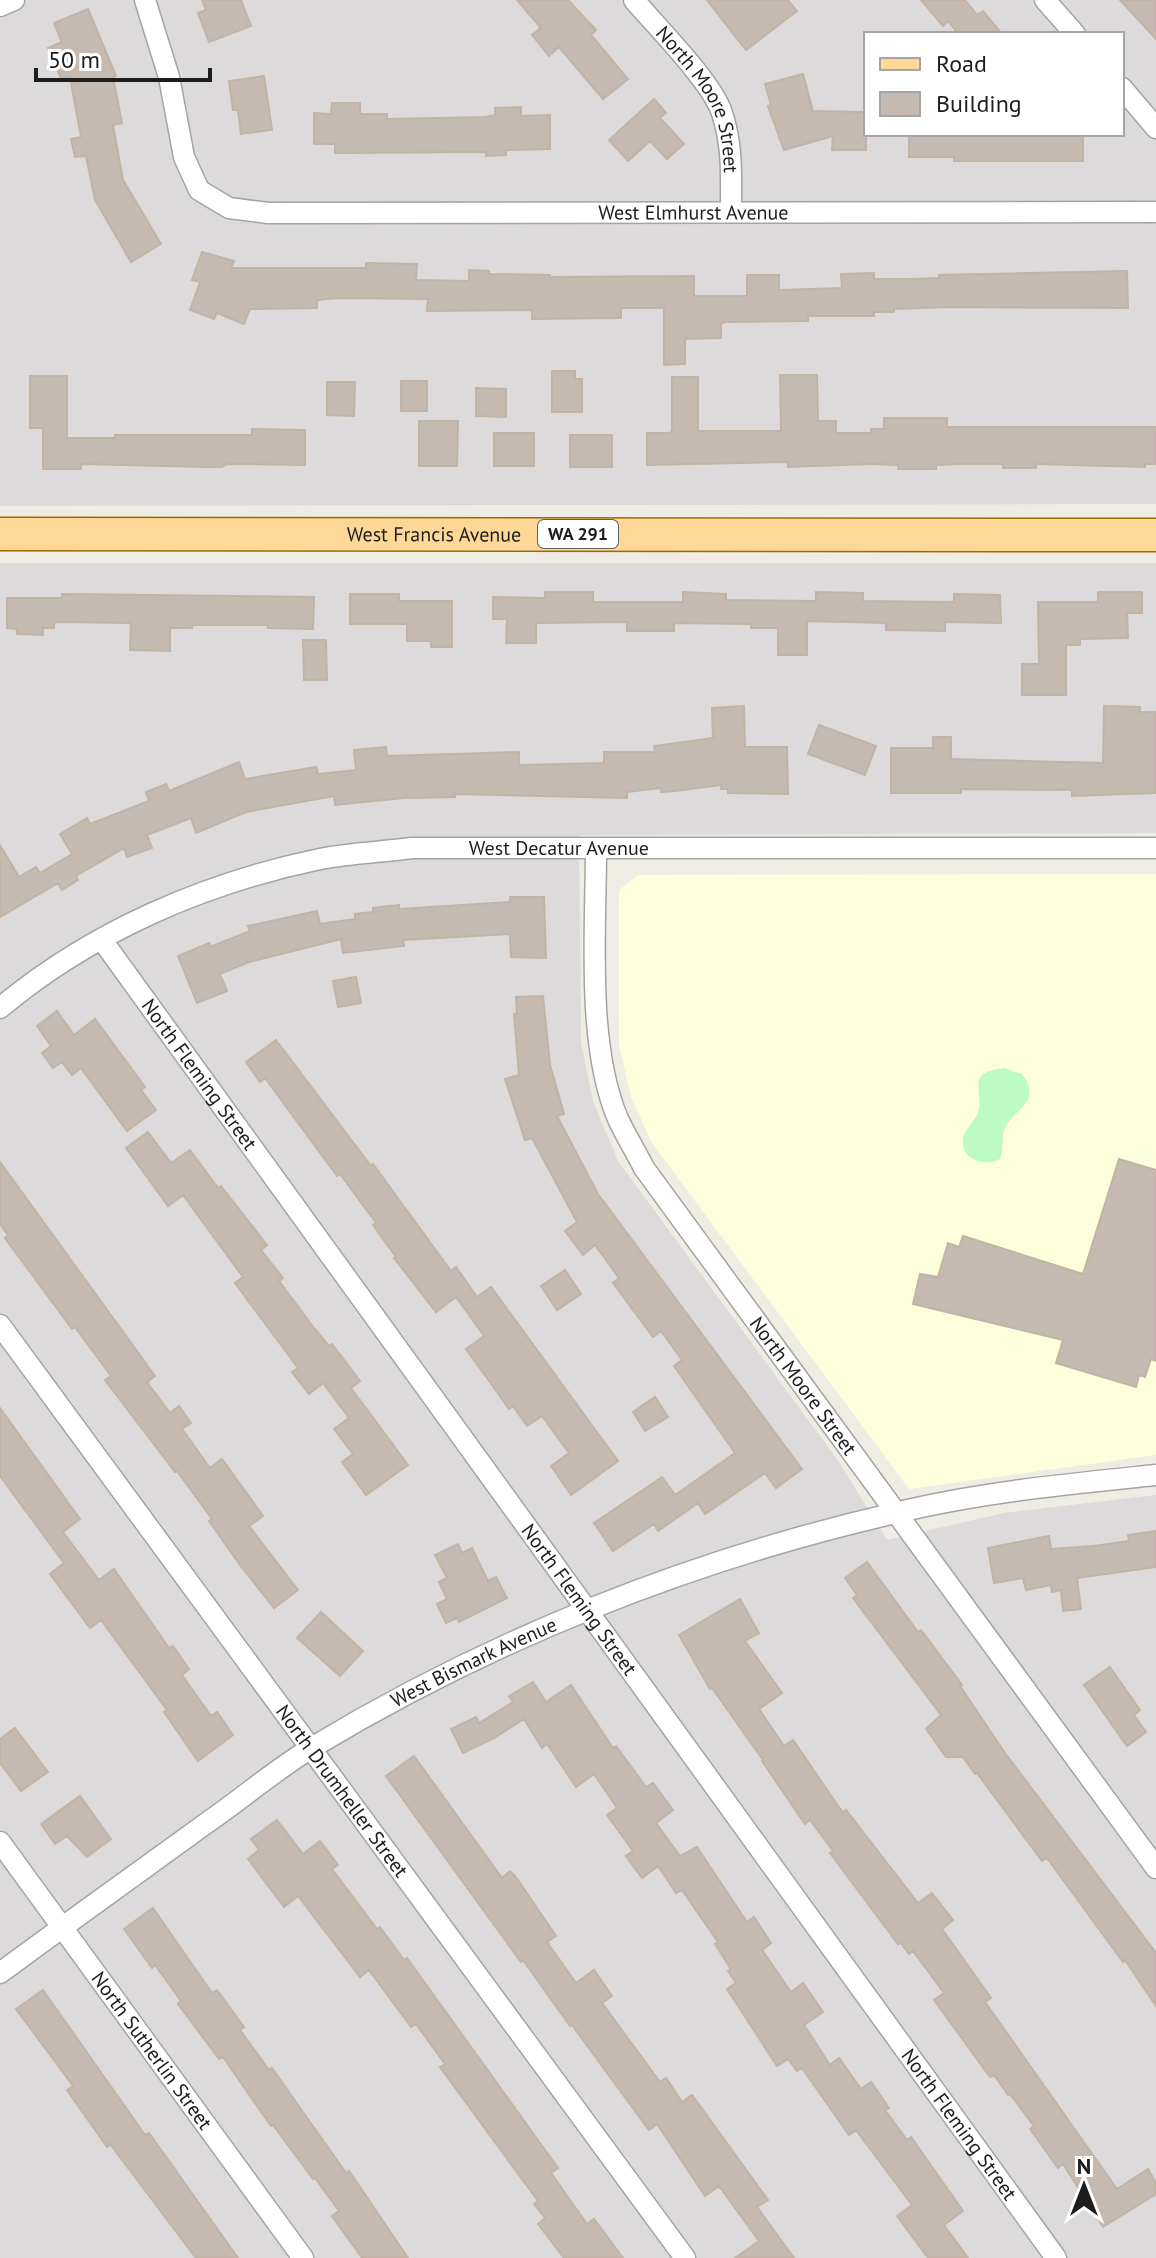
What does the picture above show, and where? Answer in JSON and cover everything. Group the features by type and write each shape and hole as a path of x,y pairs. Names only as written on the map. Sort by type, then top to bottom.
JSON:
{"main road":[{"name":"West Francis Avenue","path":"0,534 1156,535"}],"street":[{"path":"0,6 14,0"},
{"name":"West Elmhurst Avenue","path":"145,0 169,77 184,157 199,190 229,208 268,213 1156,212"},
{"name":"North Moore Street","path":"634,0 693,69 721,110 732,153 731,212"},
{"path":"1045,0 1073,32"},
{"path":"1124,90 1156,128"},
{"name":"West Decatur Avenue","path":"0,1008 23,989 102,940 181,899 253,875 324,858 412,848 1156,848"},
{"name":"North Moore Street","path":"596,849 597,1019 604,1066 618,1118 644,1168 1156,1868"},
{"name":"North Fleming Street","path":"102,940 1056,2258"},
{"name":"North Drumheller Street","path":"0,1325 685,2258"},
{"name":"West Bismark Avenue","path":"0,1973 311,1748 488,1654 588,1610 653,1583 787,1541 897,1512 1058,1485 1156,1475"},
{"name":"North Sutherlin Street","path":"0,1842 303,2258"}],"shaded area":[{"path":"0,0 1156,0 1156,504 0,506"},
{"path":"0,563 1156,563 1156,833 579,835 581,1043 593,1101 618,1161 839,1462 887,1540 1004,1513 1156,1495 1156,2258 0,2258"},
{"path":"1156,874 1156,1455 909,1489 652,1143 631,1097 619,1045 619,890 638,875"}],"green space":[{"path":"1004,1068 1022,1074 1030,1091 1025,1104 1005,1128 1000,1159 982,1162 966,1153 964,1136 978,1113 981,1077 992,1070"}],"building":[{"path":"202,0 241,0 251,26 209,42 198,13 206,10"},
{"path":"517,0 568,0 596,30 591,35 628,79 603,99 559,47 549,56 532,35 541,28"},
{"path":"707,0 788,0 797,11 746,50"},
{"path":"921,0 965,0 977,15 983,11 1000,32 957,32 948,21 943,26"},
{"path":"1120,0 1156,0 1156,39"},
{"path":"88,9 116,76 113,77 122,123 113,125 123,180 161,244 131,262 95,200 86,156 75,157 71,139 81,137 70,77 62,81 48,48 62,42 54,23"},
{"path":"803,74 813,111 864,112 866,150 832,150 833,136 784,150 768,106 771,105 765,84"},
{"path":"264,76 272,130 241,134 238,110 233,110 229,81"},
{"path":"654,99 666,113 660,118 684,144 667,159 650,141 628,161 609,140"},
{"path":"332,103 360,103 360,114 387,114 387,119 486,117 495,115 495,108 521,107 521,116 550,115 550,149 506,150 506,155 486,156 486,152 335,153 335,144 314,144 314,113 331,114"},
{"path":"909,136 1083,136 1083,161 954,161 954,157 909,157"},
{"path":"202,252 234,261 231,268 366,268 366,263 417,264 416,280 469,281 469,270 550,277 694,276 694,296 747,296 747,275 779,275 779,290 842,288 841,274 874,273 874,279 912,279 939,278 939,275 1127,271 1128,308 948,307 894,309 894,312 874,312 874,316 808,316 808,321 725,322 721,324 721,338 685,339 685,364 664,365 664,308 621,308 621,318 532,319 532,310 427,311 428,299 338,298 317,300 317,308 250,309 244,324 217,313 214,319 190,310 200,282 192,280"},
{"path":"552,371 575,371 575,379 582,379 582,412 552,412"},
{"path":"780,375 817,375 818,421 836,421 836,433 871,433 871,429 884,429 884,418 947,418 947,427 1156,427 1156,464 1145,464 1145,467 1036,464 1036,468 1003,468 1003,464 961,464 936,465 936,469 898,469 898,465 871,464 788,467 788,462 647,465 647,433 670,433 672,430 672,377 698,377 698,431 781,431"},
{"path":"30,376 67,376 67,438 252,435 252,429 305,430 305,465 227,464 206,467 81,464 81,469 43,469 43,428 30,428"},
{"path":"401,381 427,381 427,411 401,411"},
{"path":"327,382 355,382 354,416 327,415"},
{"path":"476,388 506,389 506,417 476,416"},
{"path":"419,421 458,421 457,466 419,466"},
{"path":"494,433 534,433 534,466 494,466"},
{"path":"570,435 612,435 612,467 570,467"},
{"path":"545,592 593,592 593,602 683,602 683,592 726,594 726,600 816,601 816,592 863,593 863,601 954,602 954,594 1000,595 1001,623 945,622 945,631 886,630 886,623 807,621 807,655 778,655 778,628 751,628 751,624 674,623 674,631 627,631 627,622 536,623 536,643 506,643 507,619 493,619 493,597 545,598"},
{"path":"1098,592 1142,592 1142,613 1127,613 1128,638 1080,639 1080,645 1066,645 1066,695 1022,695 1022,664 1039,664 1038,602 1098,602"},
{"path":"62,594 314,597 313,629 268,628 268,625 170,628 170,651 130,650 131,623 54,622 54,628 43,628 43,635 17,634 17,629 7,628 7,598 62,598"},
{"path":"350,594 399,594 399,601 452,601 452,647 431,647 431,641 407,641 407,624 350,624"},
{"path":"303,640 326,640 327,680 304,680"},
{"path":"744,706 745,747 787,747 788,794 728,793 728,789 721,789 721,785 675,791 661,792 661,788 627,792 627,798 455,794 455,797 335,805 334,796 246,812 196,833 191,818 147,835 152,848 127,857 124,848 76,876 78,880 62,890 58,883 0,917 0,845 19,877 36,867 40,873 72,854 60,834 87,818 90,824 149,801 146,792 166,784 169,791 239,762 245,779 316,767 318,774 356,770 354,750 386,747 387,756 519,752 519,765 604,763 604,752 655,752 654,746 713,738 712,708"},
{"path":"1104,706 1140,707 1140,712 1156,712 1156,793 1072,796 1072,790 961,789 961,793 891,793 891,748 933,748 933,737 951,737 951,759 1103,763"},
{"path":"819,725 876,746 865,775 808,754"},
{"path":"510,897 544,897 546,958 511,957 510,934 403,940 404,946 343,953 341,939 249,962 220,974 227,991 197,1003 178,956 250,931 248,926 317,911 320,924 355,919 355,914 373,912 373,908 510,902"},
{"path":"356,977 361,1003 338,1007 333,981"},
{"path":"543,996 550,1065 564,1114 557,1116 598,1194 802,1469 776,1488 765,1473 705,1514 698,1503 658,1531 654,1524 613,1551 594,1523 662,1477 675,1495 735,1453 674,1366 682,1360 661,1331 653,1337 613,1283 619,1278 595,1245 583,1255 565,1231 577,1222 532,1138 525,1140 505,1079 519,1075 514,1014 517,1013 516,997"},
{"path":"57,1011 74,1035 95,1019 145,1087 141,1090 156,1110 127,1131 81,1068 72,1075 62,1062 53,1068 42,1053 51,1046 37,1026"},
{"path":"276,1040 371,1166 373,1164 451,1271 456,1267 477,1297 491,1287 618,1461 571,1495 551,1466 569,1453 542,1416 527,1426 513,1406 509,1409 466,1349 484,1336 456,1297 436,1312 394,1258 373,1225 376,1223 340,1174 337,1176 265,1078 260,1082 246,1062"},
{"path":"148,1132 171,1163 190,1150 218,1188 221,1186 267,1245 261,1250 283,1278 279,1281 360,1381 351,1388 408,1465 366,1495 342,1462 353,1454 334,1429 349,1418 323,1383 309,1394 292,1372 298,1368 235,1283 243,1277 183,1195 168,1206 126,1148"},
{"path":"1119,1159 1156,1170 1156,1361 1151,1359 1145,1377 1139,1375 1136,1387 1056,1363 1063,1340 913,1304 920,1274 938,1277 948,1243 959,1247 963,1236 1083,1274"},
{"path":"0,1162 155,1376 147,1382 170,1413 179,1406 191,1423 182,1429 210,1468 222,1459 263,1516 249,1526 298,1590 274,1608 240,1565 177,1471 105,1380 111,1376 5,1238 8,1235 0,1224"},
{"path":"565,1270 581,1294 557,1310 541,1286"},
{"path":"655,1397 668,1417 645,1431 633,1412"},
{"path":"0,1408 80,1519 63,1532 99,1580 114,1569 169,1648 173,1646 189,1669 182,1675 211,1716 217,1712 233,1735 198,1761 164,1712 167,1710 101,1620 90,1628 50,1574 64,1563 0,1476"},
{"path":"1156,1531 1156,1567 1077,1578 1081,1609 1063,1611 1061,1590 1052,1592 1051,1585 1026,1590 1023,1578 994,1583 988,1548 1049,1536 1051,1549 1094,1546 1129,1541 1128,1535"},
{"path":"458,1544 462,1553 472,1548 488,1581 496,1577 507,1598 459,1622 457,1618 446,1623 437,1604 447,1599 439,1582 447,1578 435,1555"},
{"path":"867,1562 918,1632 921,1630 962,1685 1005,1753 1156,1953 1156,2006 1047,1858 1042,1861 977,1773 963,1757 946,1757 926,1729 941,1715 853,1598 857,1595 845,1578"},
{"path":"740,1599 759,1633 745,1641 782,1693 759,1709 784,1746 793,1740 843,1813 846,1810 918,1903 932,1893 953,1920 942,1929 991,1998 985,2002 1117,2189 1148,2169 1156,2183 1156,2194 1103,2227 1063,2164 1058,2168 1030,2129 1034,2126 994,2075 990,2077 934,2000 944,1993 913,1951 909,1954 901,1943 898,1944 830,1853 833,1851 810,1820 805,1824 763,1760 710,1689 679,1635"},
{"path":"321,1612 363,1651 340,1676 297,1638"},
{"path":"1110,1667 1140,1710 1134,1715 1146,1732 1127,1746 1084,1685"},
{"path":"533,1682 546,1702 571,1685 613,1748 616,1746 646,1787 653,1783 673,1810 656,1823 680,1856 697,1847 747,1922 754,1917 771,1943 762,1950 791,1992 803,1983 823,2012 804,2025 830,2065 839,2058 861,2089 871,2082 889,2108 885,2110 907,2140 911,2137 963,2211 944,2225 968,2258 928,2258 897,2216 912,2205 856,2130 849,2135 802,2068 797,2071 788,2059 777,2066 727,1989 736,1983 728,1971 731,1969 715,1944 718,1942 682,1890 676,1893 658,1866 642,1878 626,1856 633,1851 607,1815 617,1808 594,1774 576,1787 547,1744 542,1748 524,1719 463,1753 451,1729 476,1717 479,1723 513,1702 509,1696"},
{"path":"15,1728 48,1772 21,1791 0,1763 0,1739"},
{"path":"414,1756 502,1878 510,1871 515,1876 556,1936 547,1942 576,1983 594,1970 612,1996 602,2003 660,2082 666,2078 682,2102 692,2095 768,2200 757,2207 794,2258 735,2258 759,2241 719,2186 705,2196 657,2124 649,2130 523,1960 521,1962 386,1776"},
{"path":"80,1796 111,1839 87,1857 67,1836 55,1844 41,1824"},
{"path":"277,1820 303,1854 320,1841 338,1865 332,1869 377,1929 380,1927 404,1960 407,1958 558,2168 551,2173 587,2224 594,2219 623,2258 564,2258 538,2224 545,2218 534,2204 538,2201 440,2067 445,2064 416,2024 411,2027 369,1970 360,1977 298,1896 284,1907 248,1859 259,1850 251,1839"},
{"path":"153,1908 212,1993 217,1990 244,2027 240,2030 269,2070 272,2068 346,2173 349,2171 408,2258 362,2258 332,2216 339,2211 271,2126 223,2057 219,2059 178,2004 181,2001 155,1965 152,1968 124,1929"},
{"path":"43,1990 145,2135 149,2133 238,2258 196,2258 110,2144 107,2147 67,2090 73,2086 16,2009"}]}
